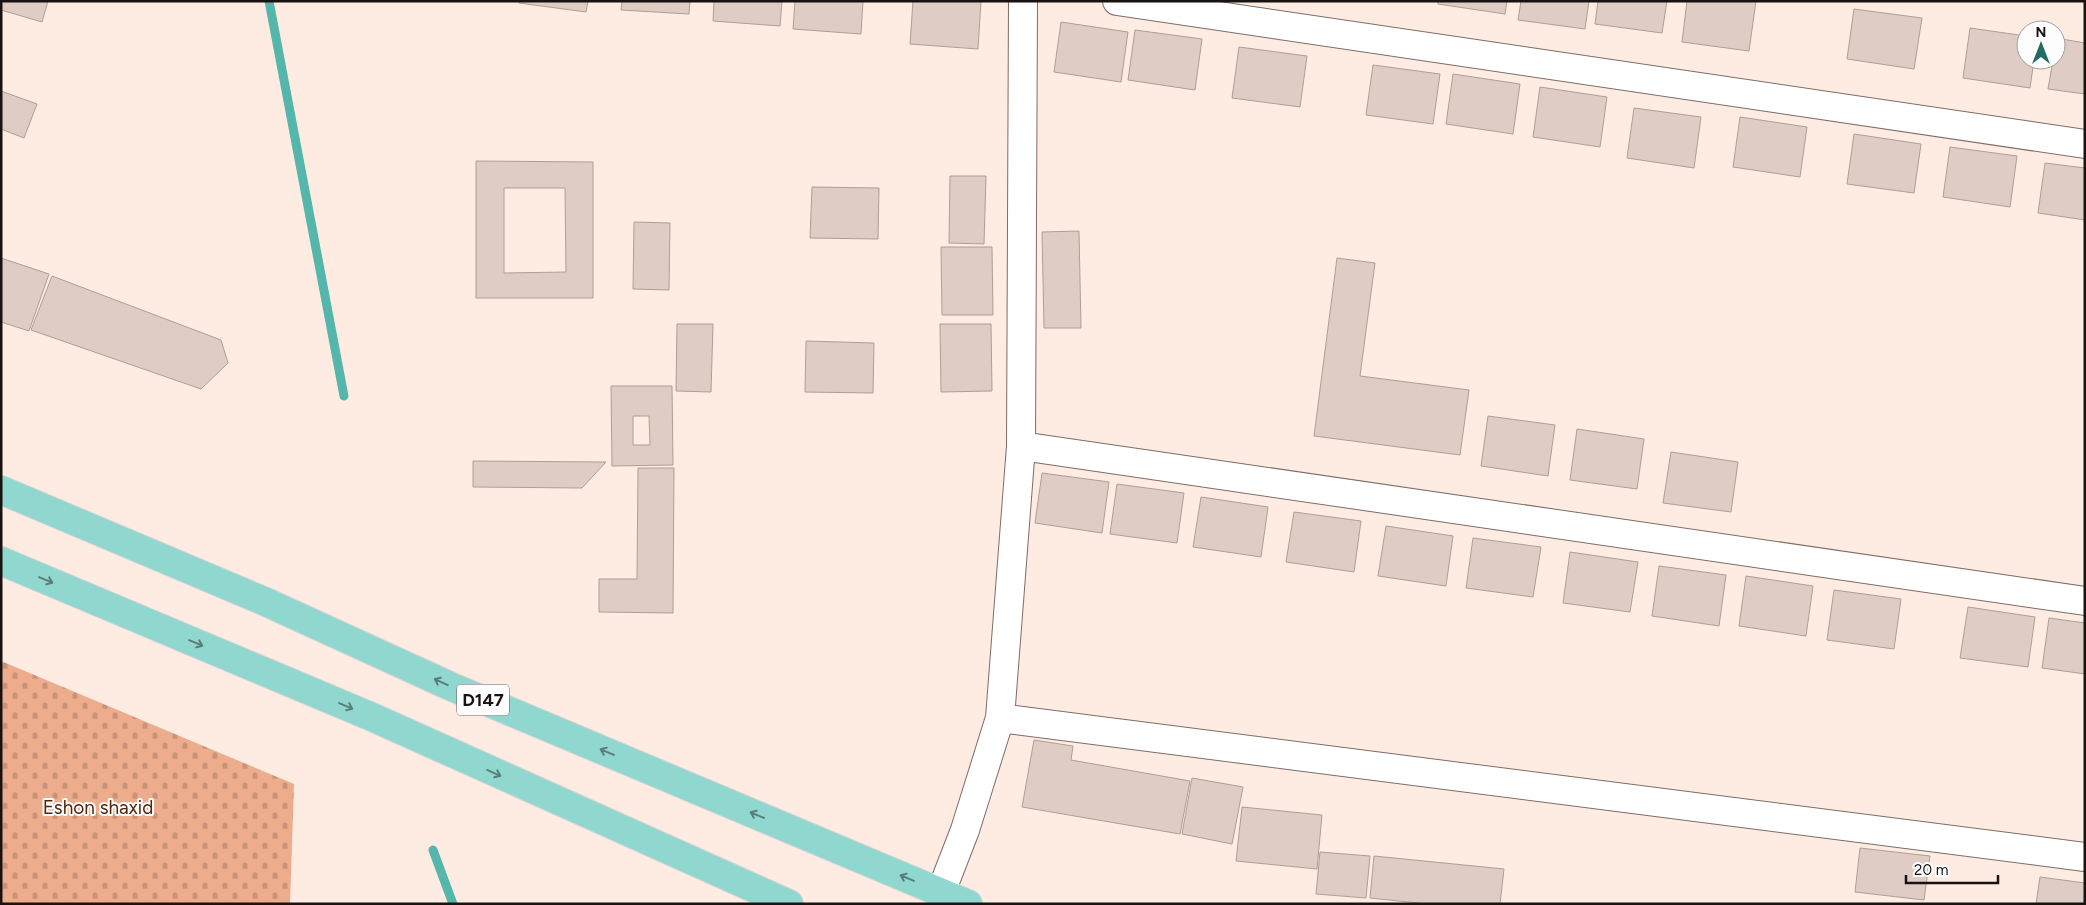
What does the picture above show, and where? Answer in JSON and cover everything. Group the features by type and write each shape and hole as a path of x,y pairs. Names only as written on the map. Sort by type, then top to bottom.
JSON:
{"main road":[{"name":"D147","path":"1,490 266,602 452,687 968,904"},
{"path":"1,561 372,717 789,904"}],"street":[{"path":"941,892 965,830 1000,718 1021,446 1023,1"},
{"path":"1117,1 2085,144"},
{"path":"1021,446 2085,601"},
{"path":"1000,718 2085,858"}],"green space":[{"name":"Eshon shaxid","path":"1,661 294,784 290,904 1,904"}],"building":[{"path":"1,1 48,1 42,22 1,10"},
{"path":"519,1 588,1 586,12 519,3"},
{"path":"622,1 690,1 689,14 621,10"},
{"path":"714,1 782,1 780,26 713,21"},
{"path":"795,1 863,1 861,34 793,29"},
{"path":"913,1 981,1 978,49 910,44"},
{"path":"1438,1 1507,1 1505,14 1438,4"},
{"path":"1521,1 1589,1 1585,29 1518,20"},
{"path":"1598,1 1667,1 1662,33 1595,24"},
{"path":"1687,1 1756,1 1749,51 1682,42"},
{"path":"1854,9 1922,18 1914,69 1847,59"},
{"path":"1061,22 1128,32 1121,82 1054,72"},
{"path":"1970,28 2016,35 2016,70 2033,70 2030,88 1963,78"},
{"path":"1135,30 1202,39 1195,90 1128,80"},
{"path":"2066,40 2085,43 2085,94 2048,89 2051,70 2066,70"},
{"path":"1239,47 1307,56 1300,107 1232,98"},
{"path":"1373,65 1440,74 1433,124 1366,115"},
{"path":"1453,74 1520,84 1513,134 1446,124"},
{"path":"1540,87 1607,97 1600,147 1533,137"},
{"path":"1,91 37,104 24,138 1,129"},
{"path":"1634,108 1701,117 1694,168 1627,158"},
{"path":"1740,117 1807,127 1800,177 1733,167"},
{"path":"1854,134 1921,144 1914,193 1847,184"},
{"path":"1950,147 2017,156 2010,207 1943,197"},
{"path":"476,161 593,162 593,298 476,298","holes":["504,188 565,188 566,272 504,273"]},
{"path":"2045,163 2085,168 2085,220 2038,213"},
{"path":"950,176 986,176 984,244 949,243"},
{"path":"812,187 879,188 878,239 810,238"},
{"path":"634,222 670,223 669,290 633,289"},
{"path":"1079,231 1081,328 1044,328 1042,232"},
{"path":"941,247 992,247 993,315 942,315"},
{"path":"1,258 49,274 29,331 1,322"},
{"path":"1337,258 1375,263 1360,376 1469,390 1460,455 1314,436"},
{"path":"52,276 221,340 228,363 201,389 31,330"},
{"path":"677,324 713,324 711,392 676,391"},
{"path":"940,324 991,324 992,391 941,392"},
{"path":"806,341 874,343 873,393 805,392"},
{"path":"611,386 672,386 673,465 612,466","holes":["633,416 649,416 650,445 633,445"]},
{"path":"1488,416 1555,425 1548,476 1481,466"},
{"path":"1577,429 1644,439 1637,489 1570,480"},
{"path":"1671,452 1738,462 1731,512 1663,503"},
{"path":"473,461 606,462 582,488 473,487"},
{"path":"638,468 674,468 673,613 599,612 599,579 637,579"},
{"path":"1042,473 1109,482 1102,533 1035,523"},
{"path":"1117,484 1184,493 1177,543 1110,534"},
{"path":"1201,497 1268,507 1261,557 1193,547"},
{"path":"1294,512 1361,521 1354,572 1286,562"},
{"path":"1386,526 1453,536 1446,586 1378,576"},
{"path":"1473,538 1541,547 1533,597 1466,588"},
{"path":"1570,552 1638,562 1630,612 1563,603"},
{"path":"1659,566 1726,575 1719,626 1652,616"},
{"path":"1746,576 1813,586 1806,636 1739,626"},
{"path":"1834,590 1901,599 1894,649 1827,640"},
{"path":"1968,607 2035,617 2028,667 1960,658"},
{"path":"2049,618 2085,623 2085,674 2042,668"},
{"path":"1034,740 1073,746 1071,760 1190,781 1180,834 1022,807"},
{"path":"1192,778 1243,787 1232,844 1182,834"},
{"path":"1242,807 1322,815 1317,869 1236,861"},
{"path":"1860,848 1930,856 1924,900 1855,892"},
{"path":"1320,852 1370,856 1366,898 1316,894"},
{"path":"1374,856 1504,869 1500,904 1428,904 1370,898"},
{"path":"2040,877 2085,883 2085,904 2036,904"}],"waterway":[{"path":"269,1 344,396"},
{"path":"433,850 453,904"}]}
